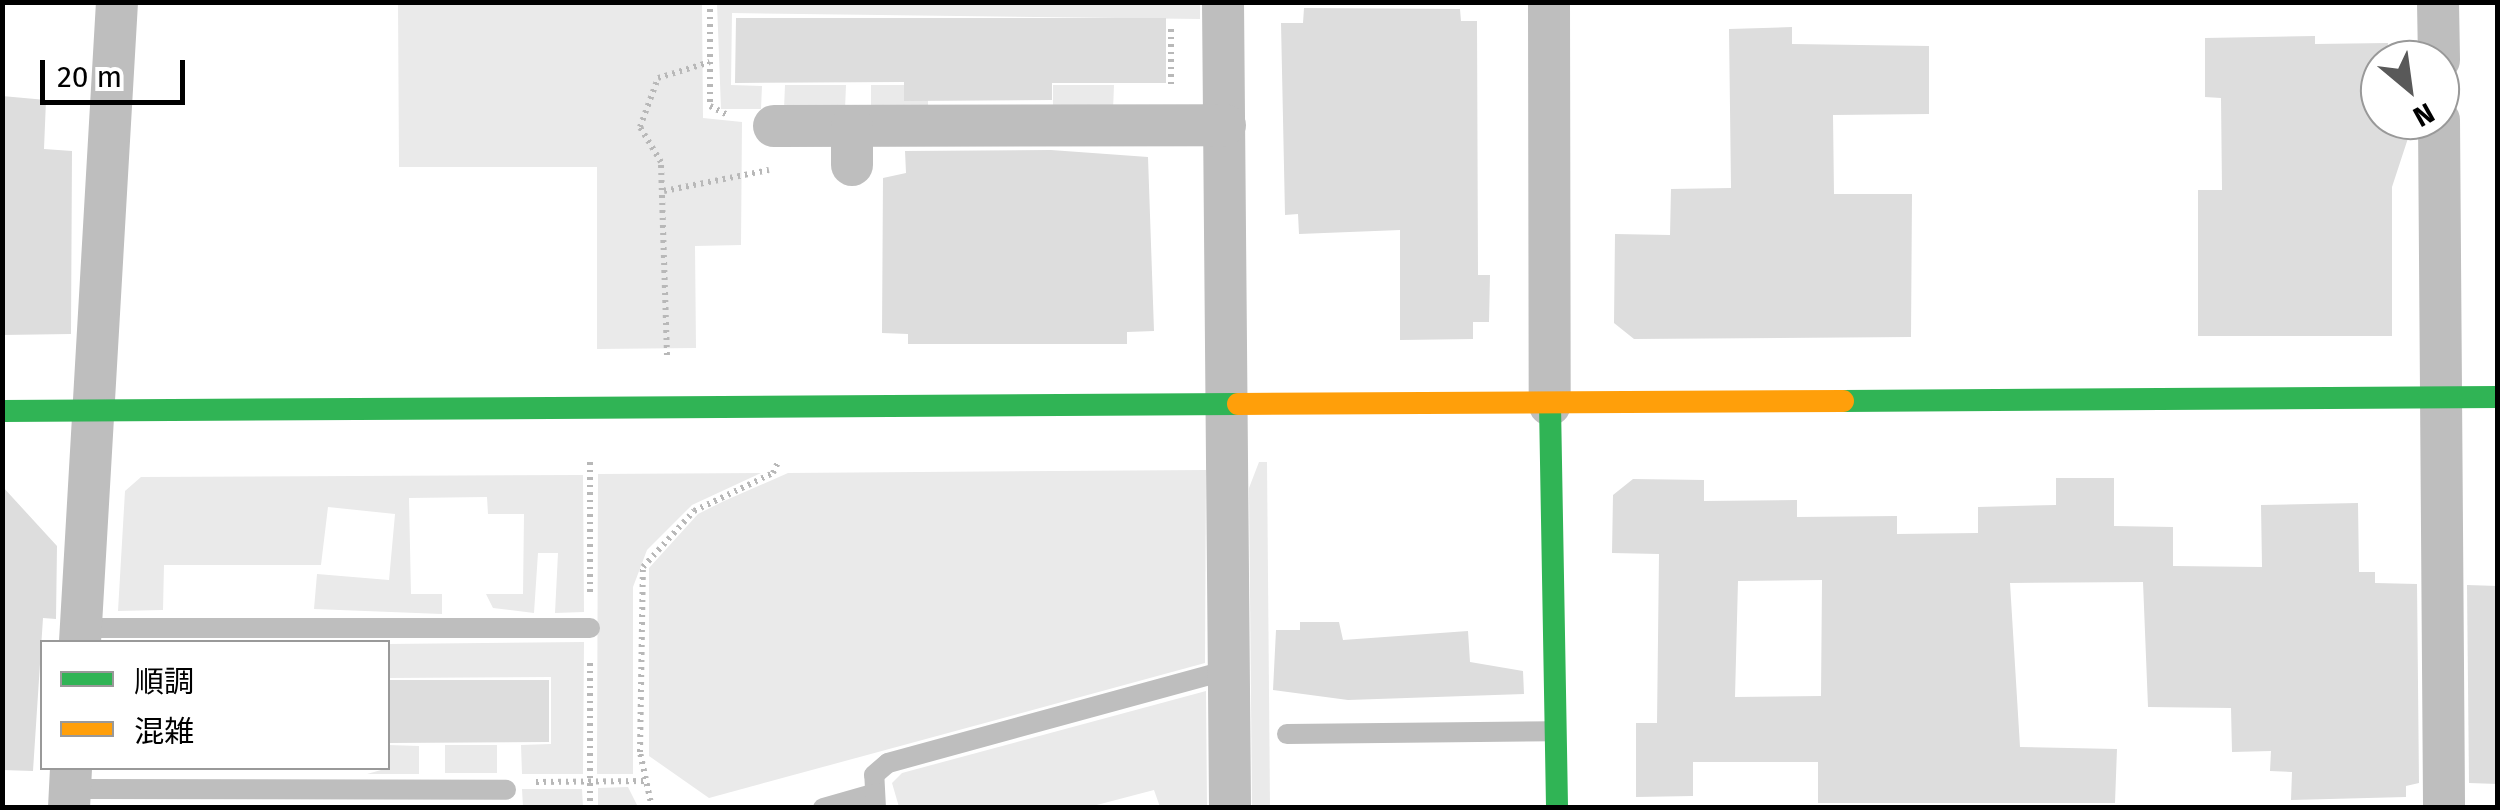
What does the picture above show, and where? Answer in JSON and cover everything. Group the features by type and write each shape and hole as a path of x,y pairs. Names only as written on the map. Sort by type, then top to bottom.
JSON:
{"street":[{"path":"80,635 117,2"},
{"path":"1224,2 1230,808"},
{"path":"1549,2 1557,808"},
{"path":"2438,2 2439,40"},
{"path":"774,126 852,145 1224,125"},
{"path":"2439,140 2444,808"},
{"path":"2,412 2498,396"}],"lane":[{"path":"80,635 590,628"},
{"path":"823,808 874,801 888,763 1229,670"},
{"path":"1287,734 1555,732"},
{"path":"70,788 432,799 506,790"}],"path":[{"path":"664,190 762,175 776,158 774,126 714,113 710,2"},
{"path":"668,361 661,162 640,126 644,101 679,64 710,62"},
{"path":"652,808 646,780 642,567 694,510 773,473 779,460"},
{"path":"506,790 523,782 646,780"},
{"path":"716,808 736,808"}],"shaded area":[{"path":"1200,2 1200,19 732,13 731,85 762,86 761,109 721,109 717,3"},
{"path":"398,3 702,3 703,118 742,122 741,245 695,246 696,348 597,349 597,167 399,167"},
{"path":"785,85 846,85 845,109 784,109"},
{"path":"871,85 928,85 928,110 871,109"},
{"path":"1053,85 1114,85 1113,110 1053,110"},
{"path":"1259,462 1267,462 1270,808 1252,807 1249,488"},
{"path":"1206,470 1205,663 709,798 649,756 649,568 698,514 788,473"},
{"path":"761,473 692,505 647,550 633,587 633,774 597,774 598,474"},
{"path":"583,475 584,612 555,613 558,553 538,553 534,613 493,608 486,594 523,594 524,514 488,514 487,497 409,498 411,594 442,594 442,614 314,609 317,574 389,580 395,514 328,507 321,565 164,565 163,610 118,611 125,491 141,477"},
{"path":"584,642 583,774 522,774 521,745 551,744 551,677 390,678 390,644"},
{"path":"1206,691 1207,807 1160,807 1154,790 1089,807 899,807 892,783 902,773"},
{"path":"390,745 419,746 419,774 367,774 390,770"},
{"path":"445,745 497,745 497,773 445,773"},
{"path":"628,787 638,807 598,807 598,788"},
{"path":"522,789 582,789 583,807 523,807"}],"building":[{"path":"1304,8 1460,9 1461,21 1477,21 1478,275 1490,275 1489,322 1473,322 1473,339 1400,340 1400,230 1299,234 1298,214 1285,215 1281,23 1303,23"},
{"path":"736,18 1166,18 1166,83 1052,83 1052,100 904,101 904,82 735,83"},
{"path":"1792,27 1792,44 1929,46 1929,114 1833,115 1834,194 1912,194 1911,337 1634,339 1614,323 1615,234 1670,235 1671,189 1731,188 1729,29"},
{"path":"2315,36 2315,44 2360,43 2360,140 2407,140 2392,187 2392,336 2198,336 2198,190 2222,190 2221,98 2205,97 2205,38"},
{"path":"2,96 46,100 44,149 72,151 71,334 2,335"},
{"path":"1051,150 1148,157 1154,331 1127,332 1127,344 908,344 908,334 882,333 883,178 906,173 905,151"},
{"path":"2056,478 2114,478 2114,526 2173,527 2173,566 2262,567 2261,505 2358,503 2359,572 2375,572 2375,583 2417,584 2419,783 2406,786 2406,797 2291,800 2292,772 2270,771 2271,751 2232,752 2231,708 2148,707 2143,582 2010,583 2020,747 2117,749 2115,803 1818,803 1818,762 1693,762 1693,796 1636,797 1636,723 1657,723 1659,554 1612,553 1613,495 1633,479 1704,480 1704,501 1797,500 1797,517 1897,516 1897,534 1978,533 1978,507 2056,505","holes":["1822,580 1821,696 1735,697 1738,581"]},
{"path":"2,486 57,546 56,619 43,618 40,640 33,771 2,770"},
{"path":"2467,585 2498,586 2498,784 2469,783"},
{"path":"1300,622 1339,622 1343,640 1468,631 1470,662 1523,671 1524,694 1348,700 1273,690 1276,630 1300,630"},
{"path":"390,680 549,680 549,742 390,743"}],"traffic: fast":[{"path":"1843,401 2498,397"},
{"path":"2,411 1238,404"},
{"path":"1550,405 1557,808"}],"traffic: slow":[{"path":"1238,404 1843,401"}]}
